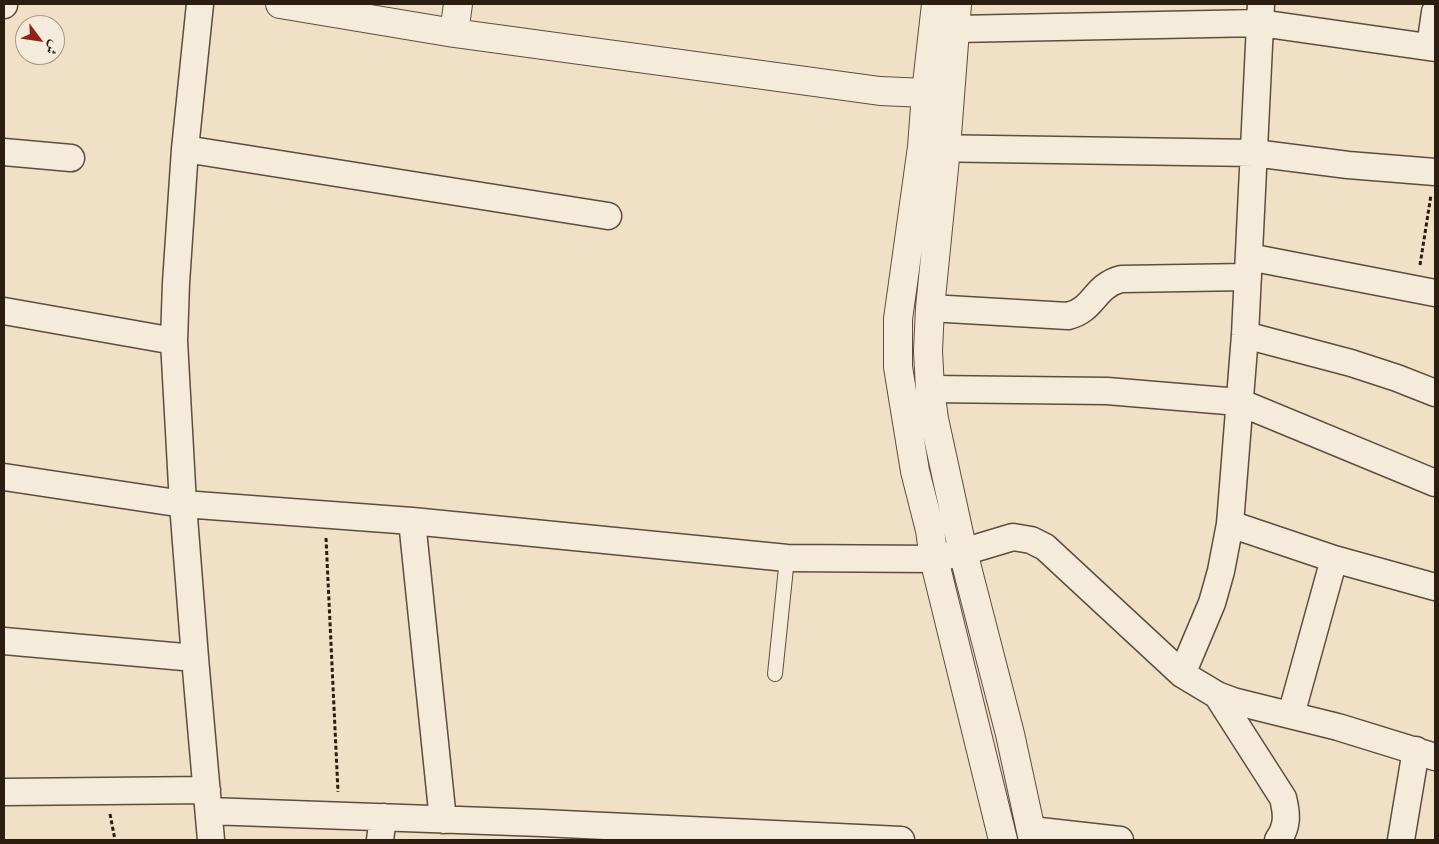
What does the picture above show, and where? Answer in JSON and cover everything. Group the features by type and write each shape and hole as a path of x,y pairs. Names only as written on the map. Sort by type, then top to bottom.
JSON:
{"street":[{"path":"200,4 185,149 174,341 183,504 211,840"},
{"path":"280,4 454,33 880,92 926,93"},
{"path":"454,33 458,4"},
{"path":"936,4 926,93 934,148 928,351 934,419 964,552 1010,734 1032,835 1120,840"},
{"path":"1003,840 934,559 930,530 915,471 898,368 898,320 934,148 957,16 1260,14 1433,47 1435,12"},
{"path":"1182,674 1212,603 1221,571 1230,524 1245,335 1260,14"},
{"path":"934,148 1254,153 1348,165 1435,172"},
{"path":"185,149 608,216"},
{"path":"4,152 71,158"},
{"path":"930,308 1068,316 1082,310 1103,287 1121,279 1248,267 1426,291"},
{"path":"4,311 174,341"},
{"path":"1245,335 1351,363 1398,378 1435,393"},
{"path":"930,389 1107,391 1239,402 1435,483"},
{"path":"4,478 183,504 412,521 787,558 934,559 1013,537 1031,540 1045,547 1182,674 1217,694 1426,754 1401,840"},
{"path":"412,521 443,820"},
{"path":"1230,524 1334,560 1435,587"},
{"path":"1291,715 1334,560"},
{"path":"4,641 195,658"},
{"path":"1217,694 1283,798 1287,816 1285,826 1278,840"},
{"path":"4,792 208,801 340,817 381,829 443,820 542,831 900,840"}],"lane":[{"path":"776,674 787,558"}],"path":[{"path":"1426,291 1435,172"},
{"path":"325,515 340,817"}]}
